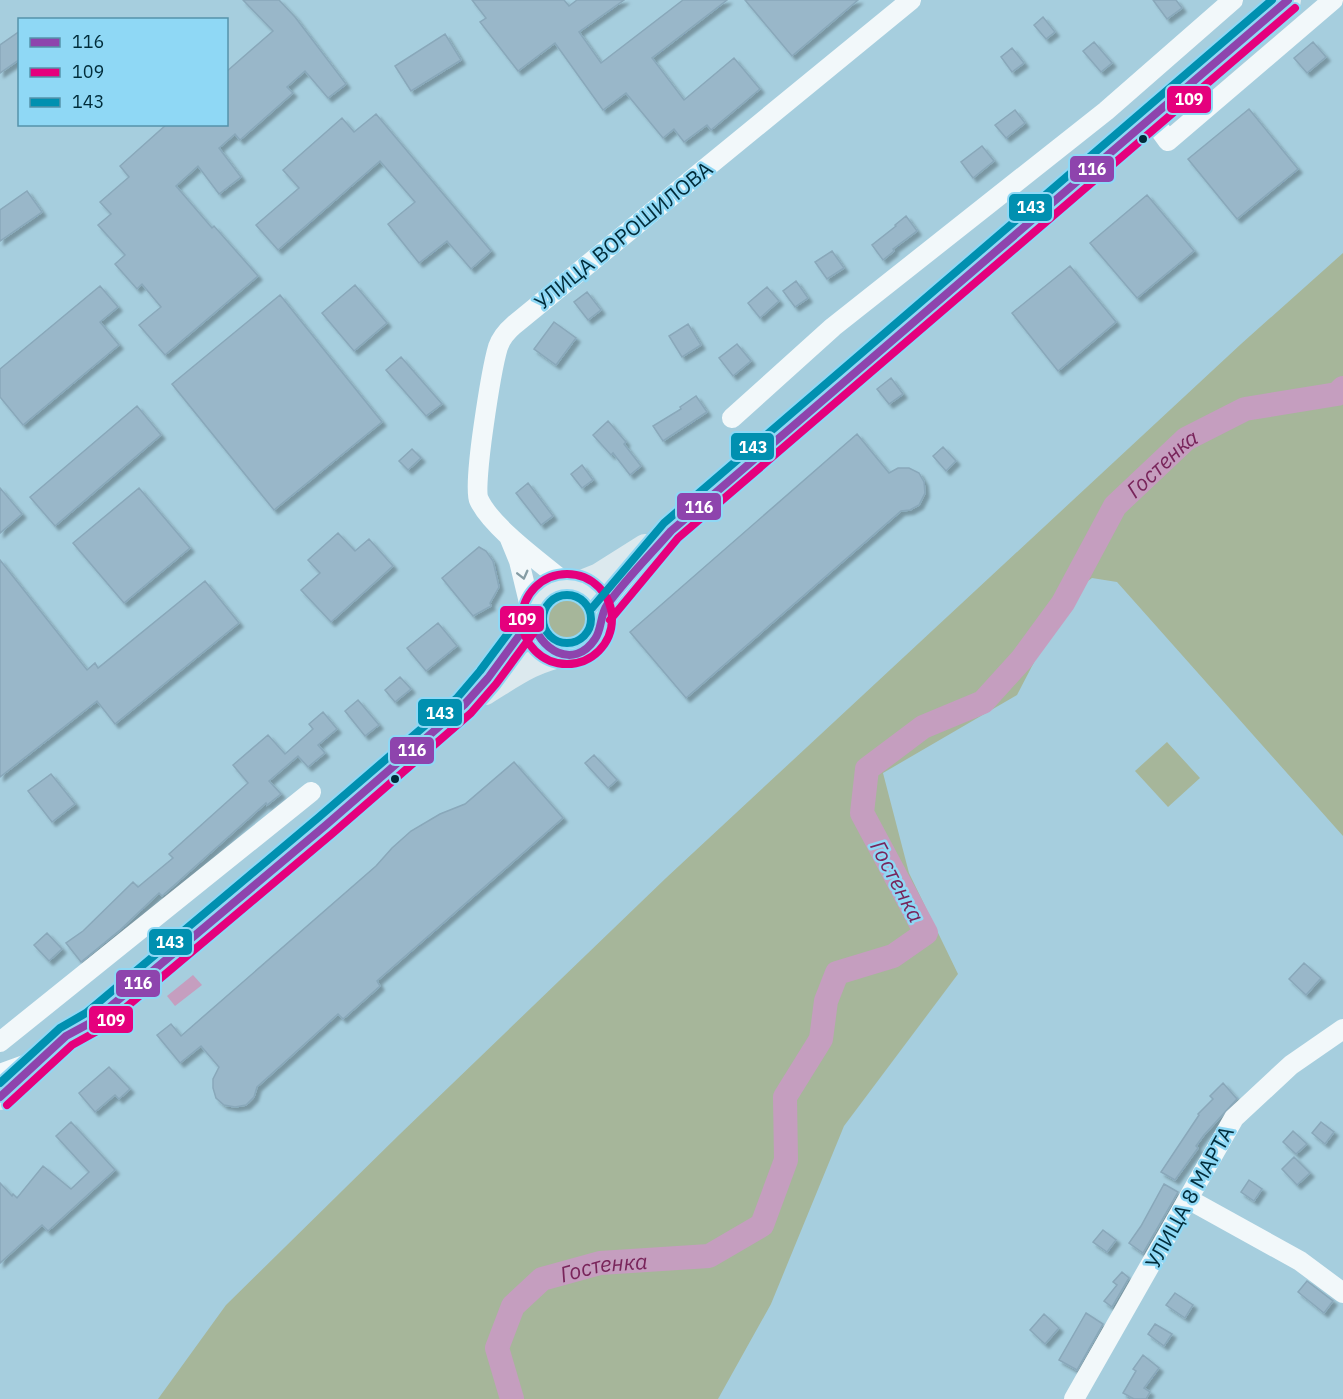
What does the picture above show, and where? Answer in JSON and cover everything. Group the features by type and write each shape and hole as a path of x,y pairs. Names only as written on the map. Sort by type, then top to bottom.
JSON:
{"main road":[{"path":"0,1097 66,1036 92,1022 326,825 464,705 488,678 532,616 534,607 544,593 552,588 587,582 671,531 1288,0"},
{"path":"464,705 523,669 553,656 584,650 594,640 600,627 601,614 607,604 671,531"},
{"path":"571,585 592,596 601,614"},
{"path":"532,616 535,632 543,644 555,652 565,654"},
{"path":"0,1116 77,1046 92,1022"}],"street":[{"name":"УЛИЦА ВОРОШИЛОВА","path":"509,537 479,502 476,482 494,363 507,331 911,0"},
{"path":"732,418 833,327 1106,111 1233,0"},
{"path":"1152,119 1168,141 1333,0"},
{"path":"509,537 571,585"},
{"path":"509,537 519,561 532,616"},
{"path":"0,1042 311,792"},
{"name":"УЛИЦА 8 МАРТА","path":"1074,1399 1234,1118 1291,1065 1343,1029"},
{"path":"0,1074 44,1057"},
{"path":"1188,1199 1300,1261 1343,1293"}],"green space":[{"path":"1343,253 1343,836 1117,582 1092,578 1069,595 1017,695 883,773 909,873 958,974 844,1126 771,1304 718,1399 158,1399 226,1305 400,1134 666,878 1241,344"},
{"path":"567,600 580,606 586,619 580,632 567,638 554,632 548,619 554,606"},
{"path":"1167,742 1200,778 1168,807 1135,771"}],"shaded area":[{"path":"193,975 202,985 175,1006 167,996"}],"building":[{"path":"243,0 279,0 295,17 346,84 328,98 305,71 287,87 293,93 240,140 235,134 219,148 241,177 219,194 198,166 176,186 258,276 165,355 139,325 161,307 142,284 137,289 115,264 125,255 98,225 111,214 100,202 129,177 120,166 165,126 228,126 228,70 273,31"},
{"path":"472,0 564,0 569,6 577,0 624,0 579,32 601,63 683,0 727,0 652,58 684,100 734,58 760,89 711,130 707,125 684,142 674,129 663,138 626,93 603,110 555,43 518,71 480,22 486,18"},
{"path":"745,0 858,0 792,56"},
{"path":"1153,0 1176,0 1182,8 1167,19"},
{"path":"1043,17 1055,32 1046,39 1034,25"},
{"path":"18,32 18,60 0,73 0,45"},
{"path":"445,34 461,60 411,91 395,66"},
{"path":"1094,42 1112,63 1101,72 1083,51"},
{"path":"1313,42 1326,57 1307,73 1294,58"},
{"path":"1012,48 1024,63 1012,72 1001,57"},
{"path":"1249,109 1298,169 1237,219 1188,159"},
{"path":"1015,110 1025,123 1006,138 995,125"},
{"path":"376,114 491,251 471,269 447,241 419,263 388,224 415,202 380,161 278,250 256,225 299,188 283,170 342,118 354,132"},
{"path":"982,146 994,161 973,178 961,162"},
{"path":"27,191 42,212 0,241 0,210"},
{"path":"1147,195 1194,251 1137,298 1090,243"},
{"path":"906,216 917,231 893,249 894,251 883,260 872,245"},
{"path":"832,251 844,268 827,279 815,262"},
{"path":"1070,266 1116,322 1058,371 1012,313"},
{"path":"796,281 808,298 795,307 783,291"},
{"path":"355,285 387,323 354,351 322,313"},
{"path":"100,286 118,307 100,322 119,345 23,425 0,397 0,369"},
{"path":"767,287 779,301 760,318 748,303"},
{"path":"587,292 601,310 588,320 574,302"},
{"path":"280,295 382,422 274,510 172,384"},
{"path":"554,322 576,338 556,365 534,349"},
{"path":"688,324 701,345 682,357 669,336"},
{"path":"737,344 751,361 733,376 719,358"},
{"path":"401,357 442,404 426,416 386,370"},
{"path":"891,378 903,394 889,404 877,389"},
{"path":"696,396 707,412 663,441 653,426 681,409 680,407"},
{"path":"137,406 161,435 55,526 30,497"},
{"path":"608,421 626,442 624,444 641,466 630,475 613,453 611,455 593,435"},
{"path":"857,434 889,473 898,468 909,468 919,473 924,482 925,493 919,505 910,510 901,511 686,698 630,632"},
{"path":"943,447 956,461 946,471 933,456"},
{"path":"412,449 421,458 408,470 399,461"},
{"path":"582,465 593,480 582,488 571,474"},
{"path":"528,483 553,516 541,525 516,493"},
{"path":"0,488 22,514 0,533"},
{"path":"139,488 190,548 124,603 73,543"},
{"path":"338,533 355,551 369,539 393,566 331,622 301,590 320,573 308,560"},
{"path":"479,547 486,551 493,561 499,587 490,603 491,606 473,616 442,578"},
{"path":"0,560 87,670 95,663 98,668 205,581 239,623 115,724 97,701 0,777"},
{"path":"438,623 457,646 426,671 407,648"},
{"path":"400,677 411,689 395,702 385,690"},
{"path":"358,700 379,725 365,736 345,711"},
{"path":"323,712 337,729 318,745 325,753 308,767 298,756 269,781 281,794 267,805 266,803 162,896 159,893 120,930 81,962 66,943 83,931 133,882 138,887 173,858 169,854 248,783 233,765 268,735 285,754 313,729 309,724"},
{"path":"594,755 617,780 608,788 585,763"},
{"path":"514,762 563,818 377,981 380,986 343,1019 338,1014 257,1087 254,1097 246,1105 235,1107 224,1105 216,1098 213,1079 219,1067 201,1046 180,1063 157,1035 171,1024 181,1036 376,866 411,831 440,814 465,804"},
{"path":"51,774 75,804 52,822 28,791"},
{"path":"47,933 62,949 49,961 34,945"},
{"path":"1304,963 1321,978 1306,995 1289,979"},
{"path":"109,1067 130,1089 119,1099 115,1095 95,1112 79,1093"},
{"path":"1223,1083 1237,1099 1204,1135 1196,1146 1198,1148 1175,1180 1161,1172 1198,1114 1213,1099 1210,1096"},
{"path":"71,1122 115,1170 48,1231 42,1225 0,1263 0,1183 12,1196 13,1194 17,1198 43,1166 71,1189 89,1172 56,1136"},
{"path":"1321,1122 1334,1132 1325,1144 1312,1133"},
{"path":"1293,1131 1307,1144 1296,1154 1283,1142"},
{"path":"1294,1157 1310,1173 1297,1185 1282,1169"},
{"path":"1249,1180 1262,1189 1254,1201 1241,1192"},
{"path":"1164,1184 1178,1192 1143,1253 1129,1243"},
{"path":"1103,1230 1116,1240 1107,1252 1093,1242"},
{"path":"1122,1272 1129,1278 1112,1307 1104,1301 1117,1285 1113,1282"},
{"path":"1307,1281 1333,1301 1324,1313 1298,1292"},
{"path":"1175,1293 1193,1305 1185,1318 1166,1305"},
{"path":"1086,1313 1103,1324 1077,1370 1059,1360"},
{"path":"1044,1314 1059,1328 1045,1344 1030,1330"},
{"path":"1155,1324 1172,1334 1164,1346 1148,1334"},
{"path":"1143,1355 1159,1368 1144,1388 1150,1392 1146,1399 1134,1399 1123,1393 1136,1371 1133,1369"}],"waterway":[{"name":"Гостенка","path":"512,1399 497,1348 513,1306 542,1279 600,1263 709,1256 762,1225 786,1160 785,1097 821,1039 826,1001 837,973 893,956 926,933 862,813 867,769 923,727 983,702 1022,659 1063,603 1115,506 1186,439 1245,409 1337,394 1343,388"}],"transit line":[{"name":"143","path":"592,608 664,523 1272,0"},
{"name":"116","path":"532,618 541,639 549,647 567,655 577,654 587,649 597,635 607,605 671,531 1288,0"},
{"name":"109","path":"610,620 678,538 1295,8"},
{"name":"109","path":"567,574 584,577 599,587 609,602 612,619 609,636 599,651 584,661 567,664 550,661 535,651 525,636 522,619 525,602 535,587 550,577 567,574"},
{"name":"143","path":"567,595 584,602 591,619 584,636 567,643 550,636 543,619 550,602 567,595"},
{"name":"143","path":"0,1083 60,1028 86,1013 457,698 524,612"},
{"name":"116","path":"0,1097 66,1036 92,1022 326,825 464,705 488,678 532,618"},
{"name":"109","path":"7,1105 72,1045 99,1030 333,833 471,713 496,684 540,624"}]}
